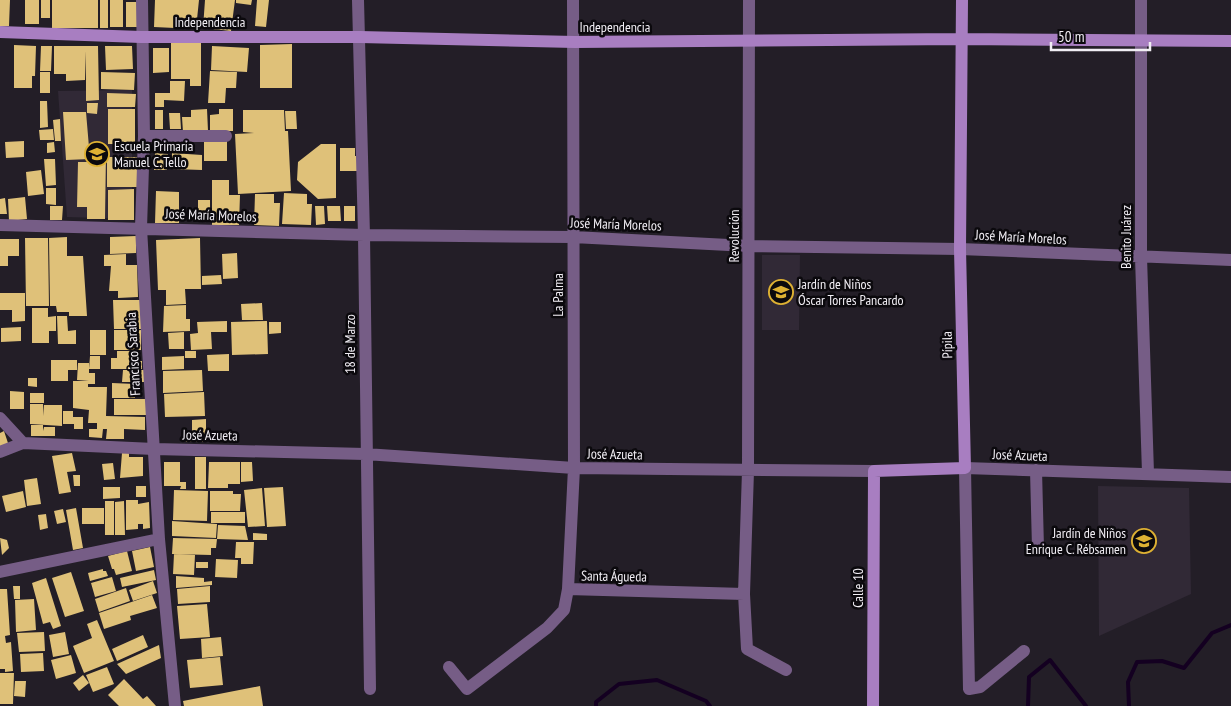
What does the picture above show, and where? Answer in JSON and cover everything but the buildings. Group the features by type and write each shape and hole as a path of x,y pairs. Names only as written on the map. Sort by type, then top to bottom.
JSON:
{"main road":[{"name":"Pípila","path":"962,0 960,249 965,468"},
{"name":"Independencia","path":"0,32 141,37 360,37 575,42 961,39 1231,41"},
{"name":"José Azueta","path":"874,471 965,468"},
{"name":"Calle 10","path":"873,706 874,471"}],"street":[{"name":"Francisco Sarabia","path":"142,0 141,37 144,136 141,228 159,539 175,706"},
{"name":"18 de Marzo","path":"358,0 364,235 365,454 370,688"},
{"name":"La Palma","path":"568,589 574,468 573,237 575,42 573,0"},
{"name":"Revolución","path":"749,0 748,471 744,594 747,649 786,670"},
{"name":"Benito Juárez","path":"1141,0 1141,257 1148,473"},
{"path":"144,136 226,136"},
{"name":"José María Morelos","path":"0,226 364,235 573,237 748,246 960,249 1231,260"},
{"path":"0,418 23,443"},
{"name":"José Azueta","path":"0,452 23,443 154,449 365,454 574,468 874,471"},
{"name":"José Azueta","path":"965,468 1231,477"},
{"name":"Pípila","path":"965,468 969,689 980,687 1024,650"},
{"path":"1036,470 1038,548"},
{"path":"0,572 159,539"},
{"name":"Santa Águeda","path":"450,667 467,689 548,628 564,610 568,589 744,594"}],"shaded area":[{"name":"Escuela Primaria Manuel C. Tello","path":"132,90 132,219 67,217 58,91"},
{"name":"Jardín de Niños Óscar Torres Pancardo","path":"762,255 800,255 799,330 762,330"},
{"name":"Jardín de Niños Enrique C. Rébsamen","path":"1098,486 1189,488 1191,594 1099,636"}],"waterway":[{"path":"1129,706 1128,682 1137,662 1162,661 1184,668 1212,633 1231,625"},
{"path":"1028,706 1029,677 1050,660 1086,706"},
{"path":"596,706 596,702 619,684 657,680 706,701 710,706"}],"place":[{"name":"Escuela Primaria Manuel C. Tello","path":"97,154"},
{"name":"Jardín de Niños Óscar Torres Pancardo","path":"781,292"},
{"name":"Jardín de Niños Enrique C. Rébsamen","path":"1144,541"}]}
